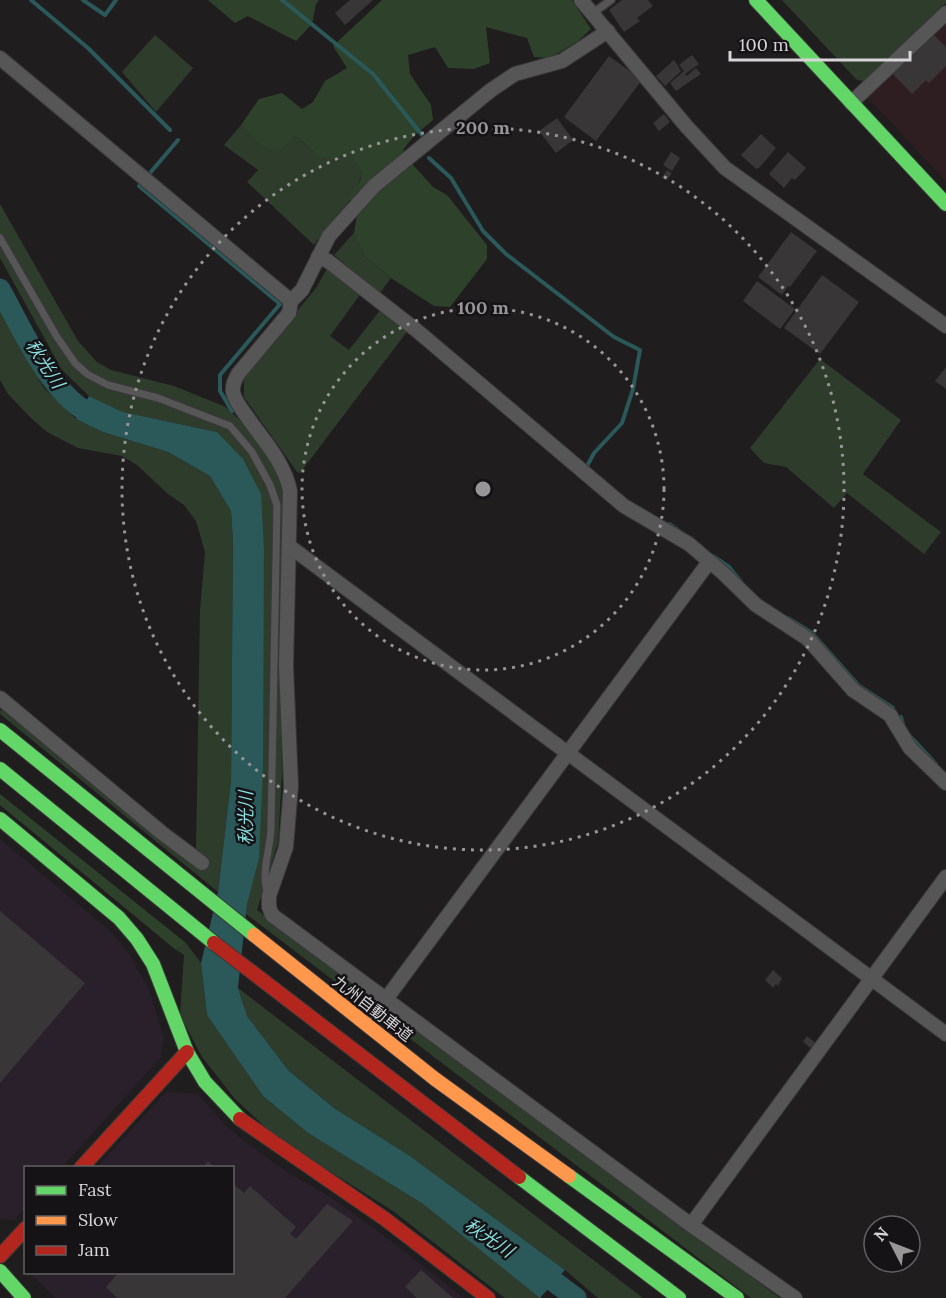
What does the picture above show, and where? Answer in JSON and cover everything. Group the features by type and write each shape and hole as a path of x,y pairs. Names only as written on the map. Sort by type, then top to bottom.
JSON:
{"main road":[{"path":"756,0 946,204"},
{"name":"九州自動車道","path":"0,730 199,892 435,1079 737,1298"},
{"path":"0,769 192,926 412,1097 679,1298"},
{"path":"0,819 119,918 137,939 153,964 187,1052 206,1082 243,1122 385,1218 488,1298"},
{"path":"82,1166 187,1052"},
{"path":"0,1256 24,1230"},
{"path":"0,1271 24,1298"}],"street":[{"path":"581,0 687,127 725,168 946,326"},
{"path":"851,103 946,13"},
{"path":"608,31 562,61 515,74 491,90 374,186 329,236 302,290 291,301 289,313 238,374 233,385 233,393 242,410 279,461 288,482 286,666 291,786 286,848 268,896 269,907 272,915 691,1225 795,1298"},
{"path":"0,58 291,301"},
{"path":"318,257 328,261 415,329 624,506 689,544 756,605 808,639 853,690 890,716 910,748 946,783"},
{"path":"289,546 946,1034"},
{"path":"375,1014 709,561"},
{"path":"0,698 154,826 202,862"},
{"path":"691,1225 946,877"}],"lane":[{"path":"593,13 611,0"},
{"path":"0,238 57,337 75,363 87,374 108,385 158,398 230,426 252,452 270,484 277,505 271,709 271,833 264,873 268,896"}],"shaded area":[{"path":"946,20 946,181 866,96"},
{"path":"0,839 110,931 129,954 148,987 164,1038 161,1057 63,1166 24,1166 24,1209 14,1220 0,1219"},
{"path":"166,1092 198,1094 229,1129 287,1172 332,1198 464,1298 55,1298 31,1274 234,1274 234,1166 98,1166"}],"green space":[{"path":"208,0 319,0 312,24 296,41 248,16 235,23"},
{"path":"382,0 572,0 591,29 577,42 550,58 534,57 527,38 486,27 490,63 474,69 448,68 435,47 408,55 410,74 431,105 433,120 414,136 403,150 433,187 447,195 487,245 487,259 450,307 434,306 391,278 364,256 354,233 357,216 349,199 360,181 362,172 352,155 320,159 295,136 281,150 261,146 241,125 259,99 282,93 302,109 313,102 325,81 347,68 333,46"},
{"path":"782,0 946,0 946,3 865,81 857,80"},
{"path":"155,35 193,68 156,112 122,72"},
{"path":"241,125 261,146 295,136 320,159 352,154 362,171 355,191 314,245 247,182 258,170 224,145"},
{"path":"0,204 78,341 97,362 111,370 174,386 226,407 250,430 283,482 280,657 282,773 278,843 257,910 780,1298 751,1298 246,914 264,549 217,432 123,412 89,396 62,370 0,258"},
{"path":"354,233 364,256 391,278 380,293 334,255"},
{"path":"328,267 362,292 330,336 349,350 381,309 409,329 300,473 297,472 244,397 244,376 316,288"},
{"path":"0,308 43,387 76,419 103,432 168,452 210,476 231,511 233,540 231,781 218,892 0,714 0,711 6,708 201,869 196,847 200,610 205,552 196,521 184,505 168,494 137,465 122,456 78,448 47,432 8,394 0,380"},
{"path":"820,359 901,420 863,474 941,532 924,554 847,493 834,508 786,467 764,463 750,448"},
{"path":"0,794 186,943 176,950 0,805"},
{"path":"186,943 201,963 207,1015 263,1096 308,1133 423,1204 541,1298 505,1298 393,1211 277,1138 235,1099 202,1057 180,1015 184,955 176,950"},
{"path":"238,988 643,1298 598,1298 565,1270 410,1156 334,1108 289,1071 247,1016"}],"water":[{"path":"89,396 123,412 217,432 243,459 261,494 264,549 263,767 259,858 247,904 238,988 247,1016 289,1071 334,1108 410,1156 565,1270 540,1298 423,1204 308,1133 263,1096 207,1015 201,963 218,892 231,781 233,540 231,511 210,476 168,452 103,432 76,419"}],"building":[{"path":"350,0 373,0 345,25 335,13"},
{"path":"622,0 648,0 653,6 637,18 640,21 624,32 609,10"},
{"path":"933,34 946,47 946,66 929,83 926,80 912,94 892,73"},
{"path":"692,55 699,64 685,74 687,76 696,68 701,74 676,91 670,83 684,71 679,65"},
{"path":"609,56 642,80 596,141 564,117"},
{"path":"674,60 681,71 665,86 656,76"},
{"path":"664,114 670,122 659,131 653,123"},
{"path":"557,118 573,140 556,153 539,131"},
{"path":"761,134 776,148 756,169 741,155"},
{"path":"671,152 680,158 672,171 663,165"},
{"path":"788,152 806,168 795,180 792,178 784,188 769,174"},
{"path":"667,170 672,173 667,180 662,177"},
{"path":"791,232 817,251 782,295 758,277"},
{"path":"822,275 859,302 820,354 784,328"},
{"path":"757,281 795,309 780,329 743,301"},
{"path":"946,367 946,389 935,381"},
{"path":"0,911 85,983 0,1083"},
{"path":"773,970 782,978 778,986 776,984 773,988 765,980"},
{"path":"807,1036 817,1044 813,1050 803,1042"},
{"path":"208,1161 213,1166 204,1166"},
{"path":"234,1185 244,1193 250,1186 296,1227 290,1234 296,1239 327,1204 353,1221 285,1298 117,1298 106,1287 117,1274 234,1274"},
{"path":"421,1270 453,1298 417,1298 405,1287"}],"waterway":[{"path":"31,0 88,48 170,130"},
{"path":"83,0 105,15 116,0"},
{"path":"282,0 373,74 422,135"},
{"path":"150,173 178,140"},
{"path":"429,158 451,178 483,231 506,254 614,337 640,350 633,389 622,423 594,453 586,468 589,469"},
{"path":"139,186 280,304 220,375 220,391 232,411"},
{"name":"秋光川","path":"0,289 30,346 56,384 70,400 87,412 105,420"},
{"path":"669,524 682,533"},
{"path":"713,556 729,567 742,583"},
{"path":"788,618 812,633 859,686 893,708"},
{"path":"901,717 904,728"},
{"path":"910,736 936,764"},
{"name":"秋光川","path":"533,1266 576,1298"}],"traffic: fast":[{"path":"756,0 946,204"},
{"path":"0,730 254,935"},
{"path":"0,769 214,943"},
{"path":"0,819 119,918 137,939 153,964 187,1052 205,1082 240,1119"},
{"path":"569,1176 737,1298"},
{"path":"519,1177 679,1298"},
{"path":"0,1271 24,1298"}],"traffic: slow":[{"path":"254,935 435,1079 569,1176"}],"traffic: jam":[{"path":"214,943 519,1177"},
{"path":"83,1166 187,1052"},
{"path":"240,1119 385,1219 488,1298"},
{"path":"0,1256 24,1230"}]}
